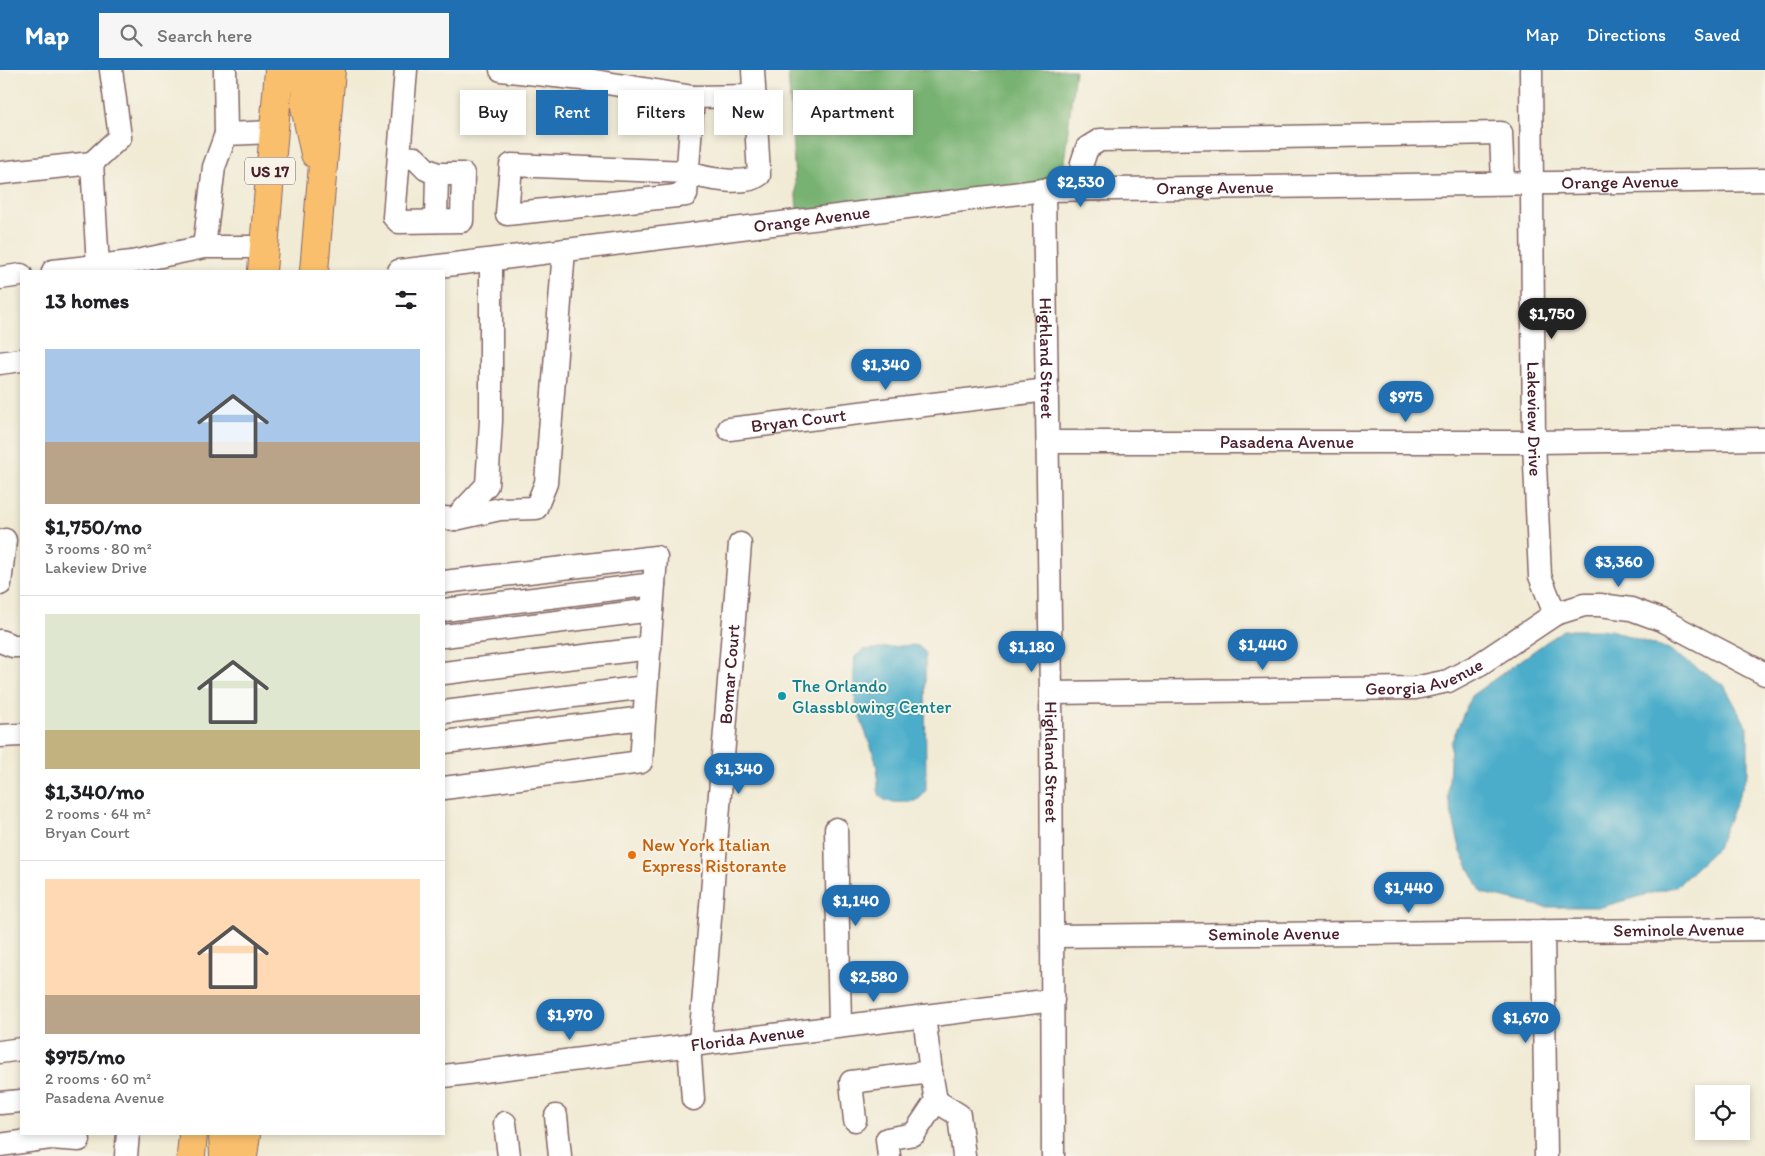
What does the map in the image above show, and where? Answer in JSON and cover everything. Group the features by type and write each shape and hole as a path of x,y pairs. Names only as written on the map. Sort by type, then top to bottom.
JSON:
{"main road":[{"name":"US 17","path":"263,259 279,70"},
{"path":"306,70 305,108 321,185"},
{"name":"US 17","path":"314,270 331,70"},
{"path":"192,1156 193,1135"},
{"path":"222,1135 224,1156"},
{"path":"244,1156 246,1135"}],"street":[{"path":"0,173 92,163 120,137 111,70"},
{"path":"204,248 214,167 226,134 225,70"},
{"path":"399,156 415,158 426,169 438,174 463,174 462,221 399,222 394,217 406,70"},
{"path":"501,70 582,79 650,90"},
{"path":"752,70 754,90"},
{"name":"Lakeview Drive","path":"1532,70 1534,442 1540,576 1555,614"},
{"path":"226,134 274,132"},
{"path":"1080,189 1082,163 1087,148 1100,140 1491,134 1501,134 1503,183"},
{"path":"690,135 688,172 686,195 508,214 511,165 688,172 701,178 718,180 754,179 759,175 756,135"},
{"path":"92,163 98,266"},
{"name":"Orange Avenue","path":"414,270 443,268 564,250 1044,190 1765,180"},
{"name":"Highland Street","path":"1044,190 1051,693 1053,1156"},
{"path":"62,270 132,262 204,248 263,259"},
{"path":"450,518 500,509 536,508 546,483 564,250"},
{"path":"450,518 487,485 491,421 491,260"},
{"path":"0,278 20,275"},
{"path":"0,362 20,360"},
{"name":"Bryan Court","path":"729,429 1047,390"},
{"name":"Pasadena Avenue","path":"1048,442 1534,442 1765,439"},
{"path":"0,584 9,539"},
{"name":"Bomar Court","path":"693,1099 694,1044 740,544"},
{"path":"445,582 656,557 641,762 445,788"},
{"path":"445,610 654,584"},
{"name":"Georgia Avenue","path":"1051,693 1415,688 1448,681 1480,664 1555,614 1584,605 1631,609 1664,622 1765,674"},
{"path":"445,636 652,610"},
{"path":"0,641 13,646 20,646"},
{"path":"445,674 650,648"},
{"path":"445,712 646,687"},
{"path":"445,742 644,718"},
{"path":"0,736 20,735"},
{"path":"836,829 840,1026"},
{"name":"Seminole Avenue","path":"1053,936 1765,929"},
{"path":"1543,932 1546,1156"},
{"name":"Florida Avenue","path":"445,1076 1053,1000"},
{"path":"889,1156 887,1139 914,1134 936,1101 924,1016"},
{"path":"0,1052 20,1049"},
{"path":"855,1120 851,1082 931,1072"},
{"path":"0,1103 20,1101"},
{"path":"936,1101 958,1115 964,1156"},
{"path":"556,1116 560,1156"},
{"path":"505,1123 509,1156"},
{"path":"126,1156 128,1135"},
{"path":"0,1145 79,1143"}],"green space":[{"path":"788,70 1075,70 1062,180 797,211"}],"water":[{"path":"1563,630 1611,630 1669,650 1724,685 1748,729 1748,773 1717,848 1677,886 1601,907 1544,907 1482,893 1461,852 1448,798 1451,743 1471,696"},
{"path":"910,645 918,646 925,652 926,789 918,800 893,802 882,799 879,793 876,762 856,704 854,684 855,657 863,650"}],"place":[{"name":"The Orlando Glassblowing Center","path":"782,696"},
{"name":"New York Italian Express Ristorante","path":"632,855"}]}
